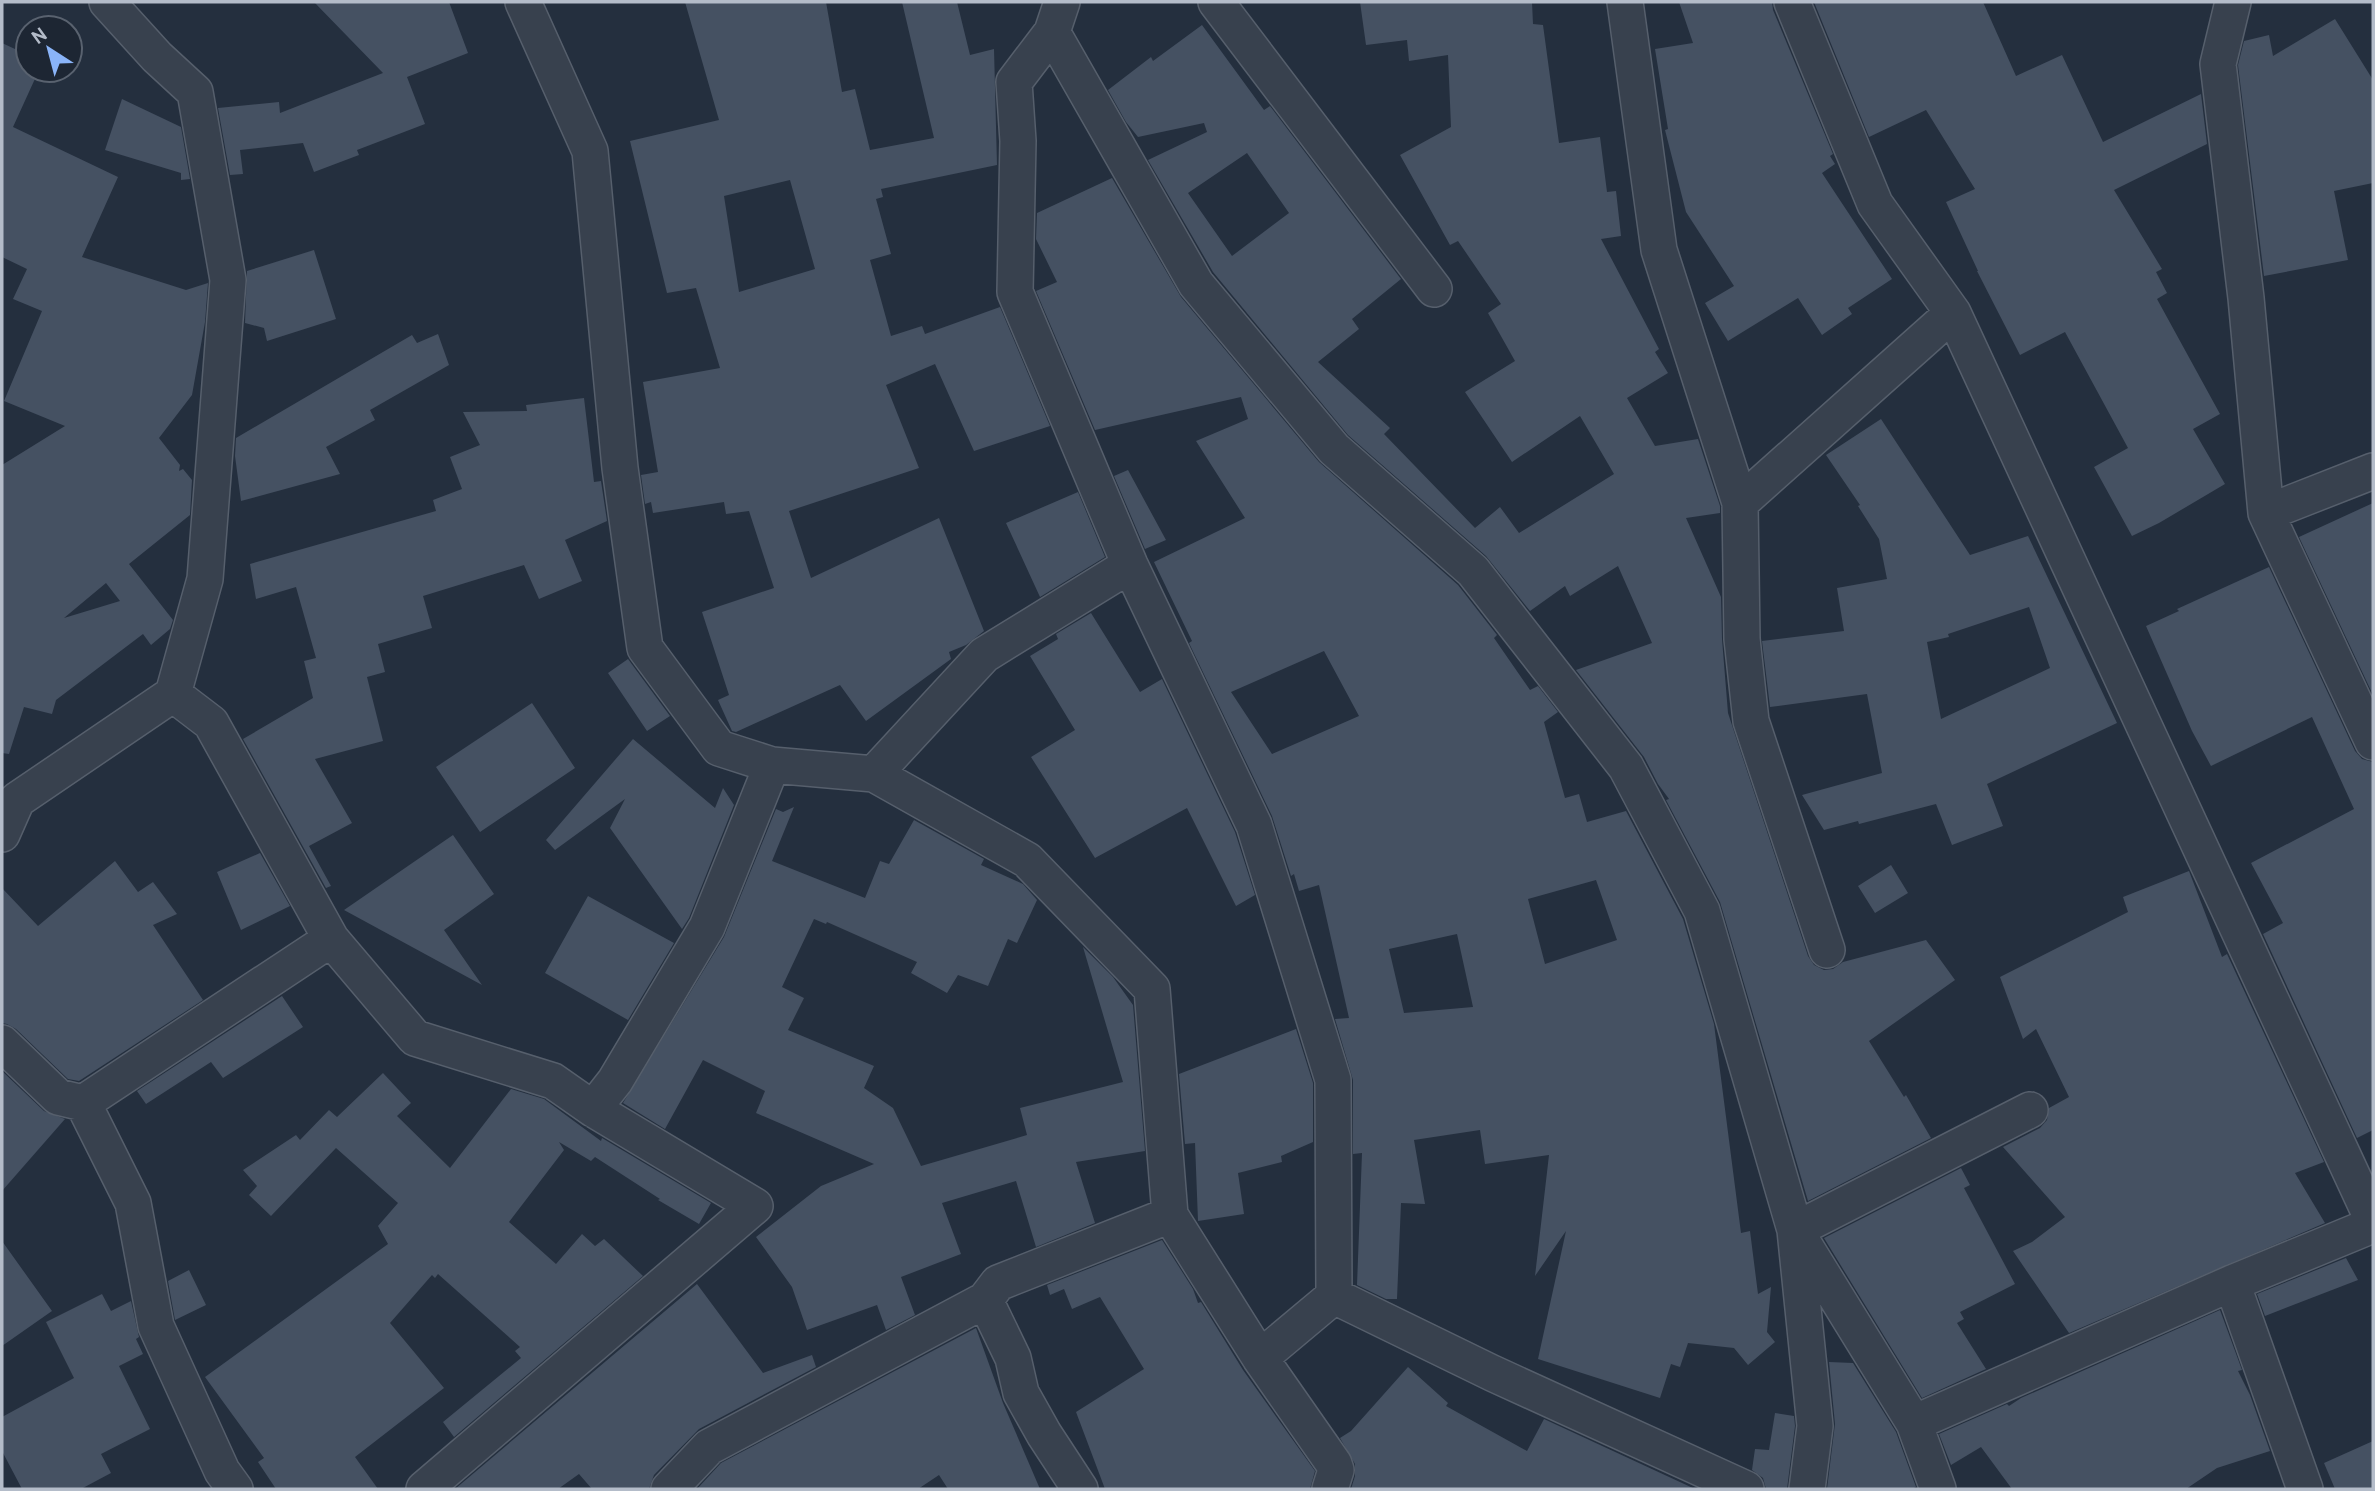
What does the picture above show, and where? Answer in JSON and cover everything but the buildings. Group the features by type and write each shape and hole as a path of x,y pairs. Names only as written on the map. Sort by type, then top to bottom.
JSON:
{"street":[{"path":"2,834 17,800 173,694 205,579 229,280 195,92 156,57 107,2"},
{"path":"523,2 590,151 620,468 645,648 719,748 772,765 874,774 1027,860 1152,989 1170,1216 1260,1358 1334,1464 1336,1470 1330,1489"},
{"path":"1216,2 1434,289"},
{"path":"1625,2 1659,250 1740,503 1742,639 1751,721 1827,950"},
{"path":"1792,2 1875,204 1953,313 2370,1214 2370,1223 2362,1229 2232,1283 1914,1423"},
{"path":"2233,2 2218,64 2246,299 2266,513 2373,742"},
{"path":"1334,1296 1333,1080 1254,825 1130,565 1015,292 1018,141 1014,82 1057,17 1196,284 1334,449 1473,571 1626,767 1702,911 1795,1230 1815,1426 1807,1489"},
{"path":"1740,503 1953,313"},
{"path":"2266,513 2373,471"},
{"path":"874,774 984,655 1130,565"},
{"path":"173,694 211,723 331,939 415,1038 553,1081 593,1109 755,1206 424,1489"},
{"path":"593,1109 615,1082 707,927 772,765"},
{"path":"2,1043 58,1097 83,1103 331,939"},
{"path":"83,1103 133,1203 156,1326 222,1471 235,1489"},
{"path":"1795,1230 2030,1110"},
{"path":"669,1489 709,1447 985,1300 998,1283 1170,1216"},
{"path":"1795,1230 1914,1423 1938,1489"},
{"path":"2232,1283 2305,1489"},
{"path":"1260,1358 1334,1296"},
{"path":"1334,1296 1492,1373 1746,1489"},
{"path":"985,1300 1013,1358 1021,1393 1080,1489"}]}
